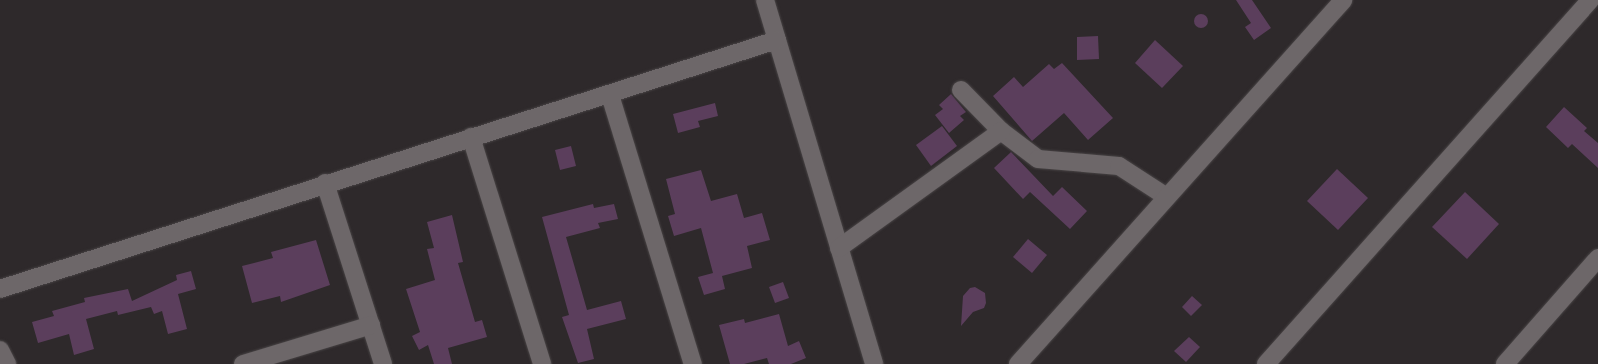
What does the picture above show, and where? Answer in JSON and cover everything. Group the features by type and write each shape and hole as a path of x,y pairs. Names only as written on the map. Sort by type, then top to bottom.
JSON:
{"street":[{"path":"766,0 874,364"},
{"path":"1018,364 1343,0"},
{"path":"1266,364 1590,0"},
{"path":"0,289 325,183 610,95 777,40"},
{"path":"961,90 1001,131 1038,159 1119,166 1167,197"},
{"path":"610,95 693,364"},
{"path":"839,248 1001,131"},
{"path":"471,137 542,364"},
{"path":"325,183 383,364"},
{"path":"1504,364 1598,258"},
{"path":"243,364 371,325"},
{"path":"0,350 7,364"}],"building":[{"path":"1236,0 1252,0 1271,28 1254,40 1245,27 1251,23"},
{"path":"1198,14 1204,14 1208,18 1208,24 1204,28 1198,28 1194,24 1194,18"},
{"path":"1098,36 1099,59 1077,60 1077,37"},
{"path":"1155,40 1183,66 1162,88 1135,63"},
{"path":"1062,63 1113,118 1088,140 1064,113 1032,141 993,96 1014,77 1023,87 1049,64 1054,69"},
{"path":"951,94 966,112 960,116 964,120 949,133 935,115 943,109 939,105"},
{"path":"715,103 718,116 698,121 700,127 678,133 673,114"},
{"path":"1564,107 1587,128 1584,131 1598,143 1598,168 1572,144 1568,148 1546,127"},
{"path":"942,126 957,146 931,166 916,145"},
{"path":"571,146 576,166 560,170 555,150"},
{"path":"1011,152 1053,196 1062,187 1087,211 1070,229 1030,192 1023,199 994,168"},
{"path":"1337,169 1368,198 1338,230 1307,201"},
{"path":"701,170 711,201 737,194 744,218 762,213 770,240 747,246 752,268 722,276 725,289 704,295 698,277 713,273 701,228 674,236 668,216 675,214 666,179"},
{"path":"1465,192 1499,224 1467,259 1432,227"},
{"path":"593,204 594,208 614,204 618,219 598,223 600,228 566,237 587,310 621,301 626,319 587,329 594,359 578,363 562,317 569,315 542,217"},
{"path":"452,215 463,262 458,263 475,322 482,320 487,337 448,348 452,364 434,364 428,345 419,350 412,336 420,332 406,289 435,280 427,249 434,248 427,222"},
{"path":"1028,239 1047,255 1032,273 1013,257"},
{"path":"316,240 330,285 281,302 280,296 252,303 242,266 273,258 271,252"},
{"path":"191,271 196,289 178,294 187,329 168,334 162,311 154,314 151,307 118,315 117,311 86,319 94,349 74,355 69,334 38,343 32,322 54,316 52,311 85,302 84,298 128,289 132,301 177,280 176,275"},
{"path":"783,282 789,298 775,303 769,287"},
{"path":"975,287 985,293 986,303 984,308 973,312 961,326 963,296 970,288"},
{"path":"1192,296 1202,305 1191,316 1182,307"},
{"path":"779,314 788,346 799,341 806,358 791,364 769,364 767,358 744,364 730,364 719,325 744,319 745,323"},
{"path":"1189,337 1200,347 1186,362 1174,351"}]}
